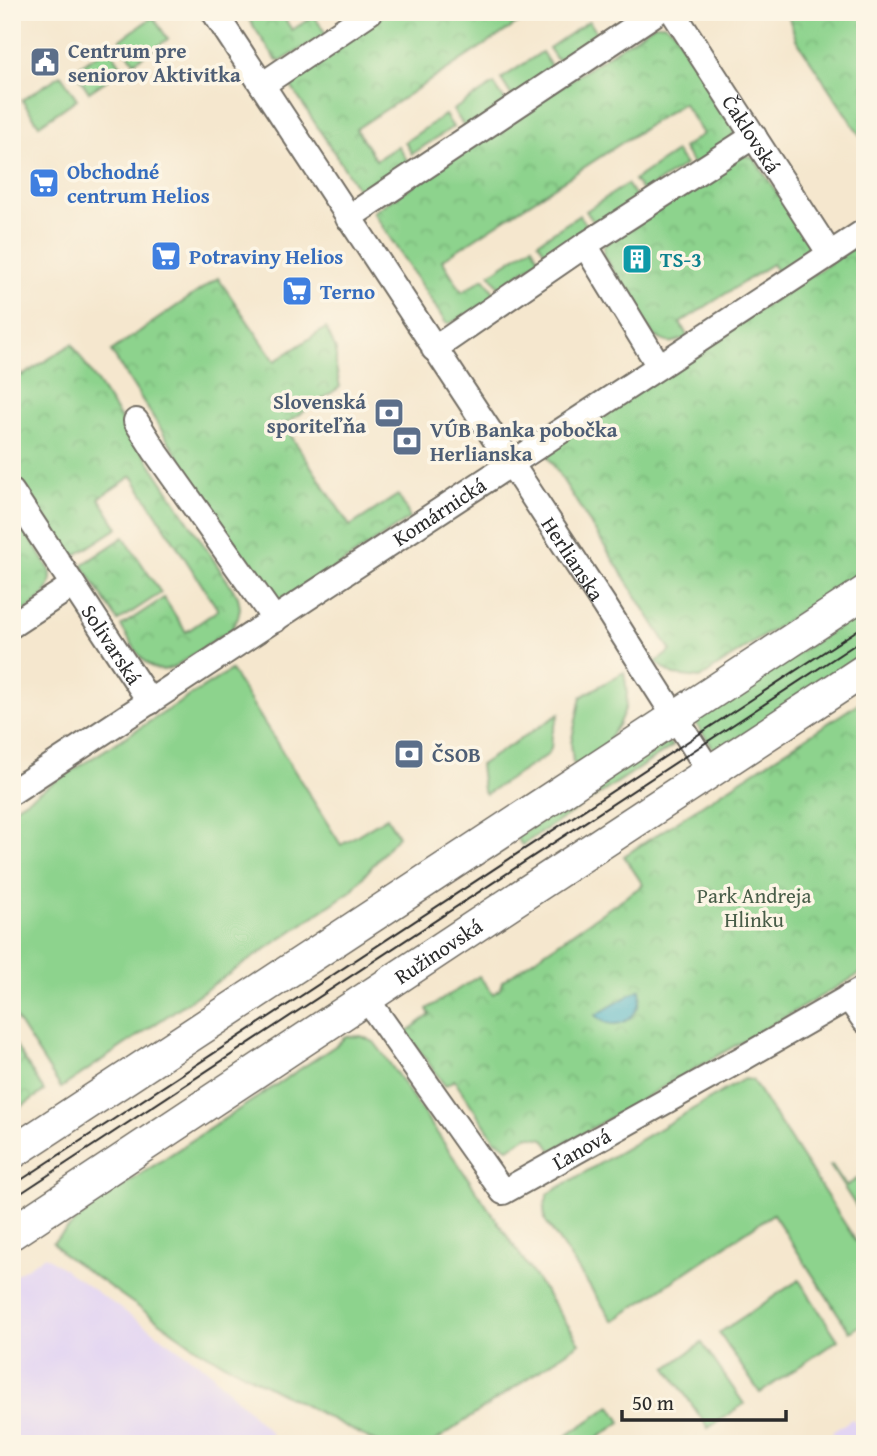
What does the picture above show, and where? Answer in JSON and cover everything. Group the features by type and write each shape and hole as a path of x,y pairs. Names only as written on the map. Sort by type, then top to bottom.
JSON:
{"street":[{"name":"Herlianska","path":"214,12 710,772"},
{"path":"262,85 370,12"},
{"path":"348,218 657,12"},
{"name":"Čaklovská","path":"673,12 830,254"},
{"path":"434,349 585,245 754,136"},
{"name":"Komárnická","path":"12,792 865,231"},
{"path":"585,245 659,366"},
{"path":"136,421 275,620"},
{"name":"Solivarská","path":"12,492 150,702"},
{"name":"Solivarská","path":"12,625 73,585"},
{"path":"12,1153 865,592"},
{"name":"Ružinovská","path":"12,1233 865,670"},
{"path":"857,992 865,1021"},
{"name":"Ľanová","path":"366,998 503,1192 857,992"}],"shaded area":[{"path":"45,1256 206,1368 271,1433 271,1444 12,1444 12,1277"},
{"path":"852,1419 865,1438 865,1444 840,1444 832,1432"}],"green space":[{"path":"244,12 280,12 292,30 314,16 326,34 283,60 276,60"},
{"path":"381,12 535,12 356,129 376,160 398,146 410,165 361,194 287,80"},
{"path":"787,12 865,12 865,143 796,39"},
{"path":"153,17 168,39 134,62 120,40"},
{"path":"589,21 598,34 557,60 549,48"},
{"path":"655,24 664,24 673,29 735,129 732,137 695,167 683,148 703,134 683,103 442,260 462,292 484,278 497,297 451,323 446,323 373,212"},
{"path":"109,47 123,69 89,92 74,70"},
{"path":"542,52 554,71 513,98 501,79"},
{"path":"61,75 77,99 39,125 22,100"},
{"path":"494,84 506,102 466,129 453,110"},
{"path":"445,115 453,127 412,154 405,142"},
{"path":"676,152 685,165 643,192 634,180"},
{"path":"740,155 753,157 811,243 808,254 781,277 772,264 680,323 688,337 674,342 663,341 653,335 603,254 604,245"},
{"path":"627,184 640,202 599,230 586,211"},
{"path":"580,215 592,234 551,261 538,242"},
{"path":"865,240 865,569 700,678 673,675 656,662 671,651 545,452"},
{"path":"532,246 540,260 499,287 490,274"},
{"path":"218,278 275,361 326,328 336,350 340,387 284,425 350,526 398,495 410,518 275,608 111,351"},
{"path":"72,344 238,597 240,608 232,629 174,667 163,670 150,666 138,654 121,626 164,598 186,632 218,610 132,476 99,498 118,528 76,555 70,555 12,468 12,361 22,376"},
{"path":"12,507 51,572 46,592 20,615 15,606 12,607"},
{"path":"124,537 161,593 118,621 82,565"},
{"path":"865,609 865,655 716,752 694,721"},
{"path":"231,670 341,845 387,817 398,836 351,891 61,1088 12,1012 12,809"},
{"path":"624,672 626,707 618,725 602,750 578,765 573,763 571,743 581,697"},
{"name":"Park Andreja Hlinku","path":"865,699 865,971 552,1151 544,1139 528,1136 508,1148 495,1140 454,1080 445,1086 406,1032 430,1015 427,1009 479,976 493,994 500,989 502,981 643,885 624,856"},
{"path":"559,714 552,734 551,749 546,756 486,794 483,790 480,765"},
{"path":"666,741 673,746 522,845 516,837"},
{"path":"361,1036 374,1042 384,1055 580,1343 431,1444 379,1444 201,1351 63,1254 53,1242 94,1205 345,1037"},
{"path":"12,1040 44,1091 12,1113"},
{"path":"744,1079 752,1080 865,1255 865,1322 850,1332 773,1214 613,1321 545,1220 544,1208 548,1194"},
{"path":"832,1165 846,1186 863,1175 865,1177 865,1220 830,1166"},
{"path":"799,1280 838,1340 760,1393 719,1333"},
{"path":"702,1343 744,1404 708,1428 667,1368"},
{"path":"611,1406 621,1422 589,1444 554,1444"}],"water":[{"path":"640,989 638,1007 627,1020 612,1024 596,1015"}],"tram line":[{"path":"12,1186 865,625"},
{"path":"12,1199 865,638"}],"place":[{"name":"Centrum pre seniorov Aktivitka","path":"45,62"},
{"name":"Obchodné centrum Helios","path":"44,183"},
{"name":"Potraviny Helios","path":"166,256"},
{"name":"TS-3","path":"637,259"},
{"name":"Terno","path":"297,291"},
{"name":"Slovenská sporiteľňa","path":"389,413"},
{"name":"VÚB Banka pobočka Herlianska","path":"407,441"},
{"name":"ČSOB","path":"409,754"}]}
